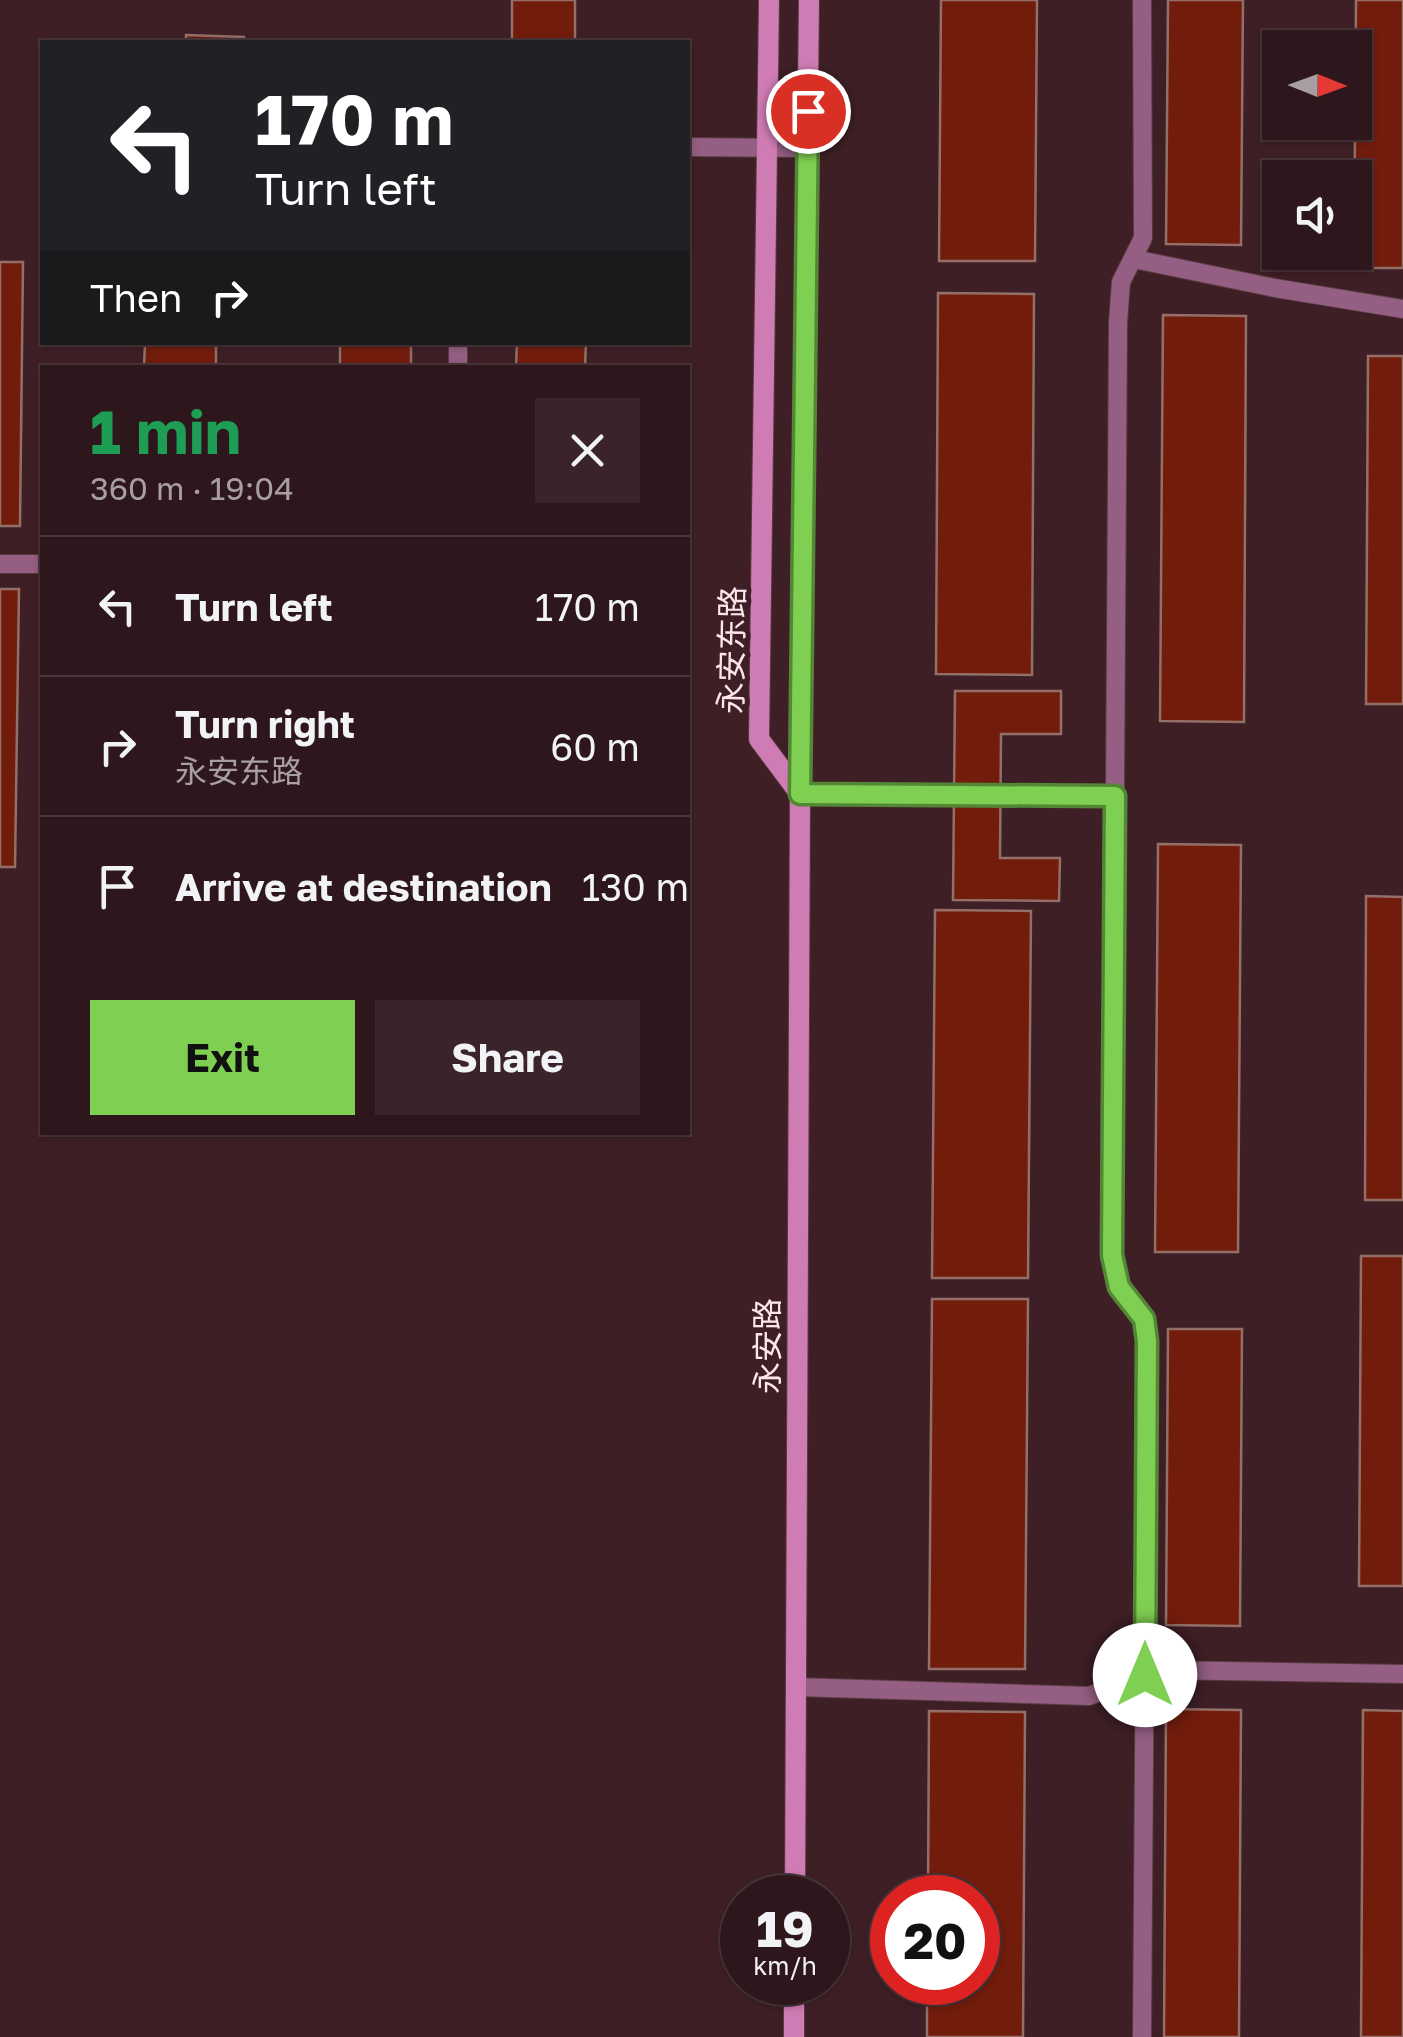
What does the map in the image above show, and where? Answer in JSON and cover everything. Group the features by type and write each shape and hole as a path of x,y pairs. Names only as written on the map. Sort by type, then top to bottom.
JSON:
{"street":[{"name":"永安东路","path":"769,0 760,739 800,794"},
{"path":"800,794 809,0"},
{"name":"永安路","path":"795,1875 800,794"},
{"path":"794,2005 794,2037"}],"lane":[{"path":"1142,0 1143,238 1122,282 1118,322 1112,1255 1119,1287 1144,1319 1147,1341 1142,2037"},
{"path":"690,147 808,148"},
{"path":"1134,259 1276,288 1403,308"},
{"path":"0,564 40,564"},
{"path":"800,794 1115,796"},
{"path":"796,1687 1089,1696 1157,1670 1403,1674"}],"building":[{"path":"512,0 575,0 575,40 512,40"},
{"path":"941,0 1037,0 1035,261 939,261"},
{"path":"1168,0 1243,0 1241,245 1166,244"},
{"path":"1356,0 1403,0 1403,268 1372,268 1372,160 1355,160 1355,140 1372,140 1372,30 1356,30"},
{"path":"186,35 244,37 244,40 186,40"},
{"path":"0,262 23,262 20,526 0,526"},
{"path":"938,293 1034,294 1032,675 936,674"},
{"path":"1163,315 1246,316 1244,722 1160,721"},
{"path":"145,345 216,345 216,365 144,365"},
{"path":"340,345 411,345 411,365 340,365"},
{"path":"517,345 586,345 585,365 516,365"},
{"path":"1368,356 1403,356 1403,704 1366,704"},
{"path":"0,589 19,589 15,867 0,867"},
{"path":"955,691 1061,691 1061,734 1001,734 1000,858 1060,858 1059,901 953,900"},
{"path":"1158,844 1241,845 1238,1252 1155,1252"},
{"path":"1366,896 1403,897 1403,1200 1365,1200"},
{"path":"935,910 1031,911 1028,1278 932,1278"},
{"path":"1361,1256 1403,1256 1403,1586 1359,1586"},
{"path":"932,1299 1028,1299 1025,1669 929,1669"},
{"path":"1168,1329 1242,1329 1240,1626 1166,1625"},
{"path":"1166,1709 1241,1710 1239,2037 1164,2037"},
{"path":"1363,1710 1403,1711 1403,2037 1361,2037"},
{"path":"929,1711 1025,1712 1023,2037 927,2037 927,2005 1000,2005 1000,1875 928,1875"}],"route":[{"path":"808,111 800,794 1115,796 1112,1255 1119,1287 1144,1319 1147,1341 1145,1675"}]}
